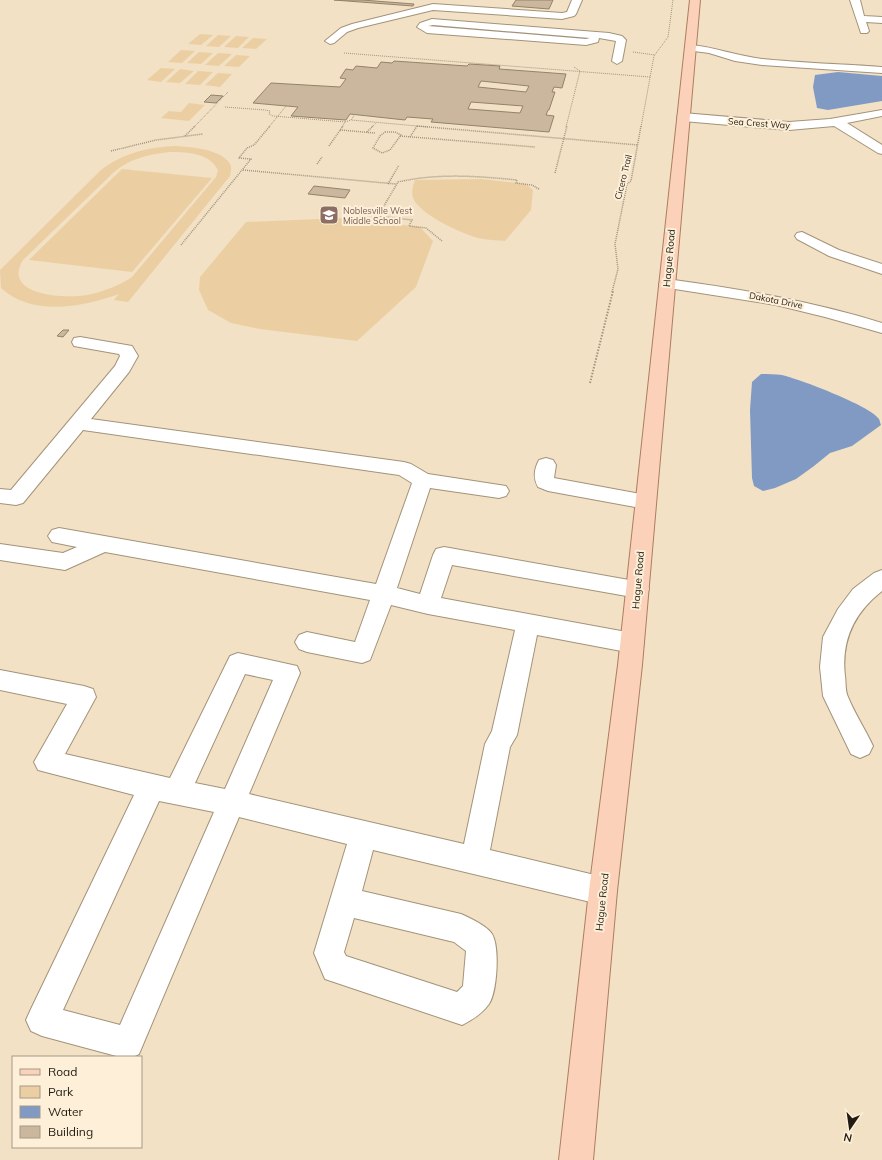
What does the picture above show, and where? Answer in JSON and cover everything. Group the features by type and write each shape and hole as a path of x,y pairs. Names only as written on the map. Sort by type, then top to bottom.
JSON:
{"main road":[{"name":"Hague Road","path":"576,1160 603,891 638,589 683,117 700,49 695,0"}],"street":[{"path":"330,41 344,30 355,26 432,4 449,8 568,16 571,14 578,0"},
{"path":"855,0 864,31"},
{"path":"861,19 882,20"},
{"path":"595,35 594,40 586,42 427,30 422,27 423,25 432,22 595,35 613,37 620,40 617,62"},
{"path":"700,49 735,58 751,60 882,70"},
{"name":"Sea Crest Way","path":"683,117 789,126 836,122 882,113"},
{"path":"836,122 882,150"},
{"path":"802,236 834,253 882,269"},
{"name":"Dakota Drive","path":"667,284 783,301 818,309 882,328"},
{"path":"722,291 728,299 735,302 820,322 882,341"},
{"path":"0,496 16,498 123,368 129,356 126,350 80,342"},
{"path":"78,423 404,469 423,480 499,491"},
{"path":"546,465 544,476 545,482 555,486 646,502"},
{"path":"307,642 362,652 384,594 423,480"},
{"path":"59,536 384,594 428,605 632,643"},
{"path":"0,552 65,562 102,544"},
{"path":"428,605 444,555 638,589"},
{"path":"860,746 835,696 832,667 835,637 846,615 861,595 882,579"},
{"path":"474,861 498,744 504,735 528,623"},
{"path":"238,663 288,673 128,1043 42,1020 165,789 238,663"},
{"path":"0,680 84,697 47,762 233,803 603,891"},
{"path":"344,901 462,929 481,944 481,967 478,993 462,1009 336,968 329,953 344,901 364,834"}],"path":[{"name":"Cicero Trail","path":"590,383 618,269 616,244 627,184 631,181 654,56 668,37 673,0"},
{"path":"344,53 650,77"},
{"path":"574,67 580,71"},
{"path":"555,174 580,71"},
{"path":"184,136 228,92"},
{"path":"181,245 251,159 239,158 247,148 254,145 286,106"},
{"path":"224,107 266,110 270,111 270,114 278,116 345,122 351,120 376,122 638,145"},
{"path":"351,120 355,114"},
{"path":"329,146 345,122"},
{"path":"367,132 376,122"},
{"path":"410,137 417,126"},
{"path":"340,130 375,133"},
{"path":"400,136 392,150 388,152 379,152 373,148 380,136 385,132 399,133 400,136 535,147"},
{"path":"111,151 156,140 203,134"},
{"path":"317,164 322,157"},
{"path":"388,184 400,165"},
{"path":"243,170 388,184 396,184 398,182 414,178 473,176 517,180 516,183 532,185 539,189"},
{"path":"396,184 378,216 412,220 409,226 426,228 442,241"}],"green space":[{"path":"200,34 213,35 201,45 188,44"},
{"path":"218,35 231,36 219,47 206,46"},
{"path":"236,36 249,37 238,48 224,47"},
{"path":"253,38 267,39 256,49 242,48"},
{"path":"181,50 195,51 182,63 168,62"},
{"path":"199,52 213,53 201,64 187,63"},
{"path":"218,53 232,54 219,66 205,65"},
{"path":"236,55 250,56 239,67 224,66"},
{"path":"161,68 175,69 161,82 147,80"},
{"path":"180,69 194,71 180,83 166,82"},
{"path":"198,71 213,72 200,85 185,84"},
{"path":"218,73 232,74 220,87 205,85"},
{"path":"189,103 205,105 189,121 161,118 169,111 181,112"},
{"path":"176,146 198,148 220,155 231,165 230,176 128,302 114,300 119,294 90,303 58,307 42,306 27,303 13,297 1,288 0,270 101,170 127,155 156,148","holes":["162,153 191,153 209,160 218,170 216,177 132,277 116,286 87,295 77,296 52,295 39,292 28,288 21,281 19,272 23,260 118,169 139,158"]},
{"path":"122,169 212,178 132,272 29,260"},
{"path":"482,179 526,184 533,190 531,210 505,241 478,238 452,228 424,211 413,198 412,191 415,180"},
{"path":"341,218 420,227 433,241 416,287 357,341 260,329 231,323 208,310 199,290 200,277 246,222"}],"water":[{"path":"838,72 882,76 882,101 828,110 817,108 813,87 815,75"},
{"path":"761,374 782,375 849,400 873,414 879,419 881,425 852,446 830,453 796,479 775,488 763,491 754,486 752,478 750,410 752,382"}],"building":[{"path":"334,0 362,0 414,4 413,6"},
{"path":"516,0 553,0 549,9 512,6"},
{"path":"394,61 467,66 469,64 500,66 499,69 566,74 562,88 554,87 552,92 555,92 546,115 554,116 549,132 431,122 433,119 407,117 405,120 350,114 346,120 291,116 298,107 253,103 271,83 340,87 346,79 340,78 346,69 353,70 356,66 377,68 381,62 392,63","holes":["481,81 529,86 526,92 478,87","471,102 523,106 520,113 468,109"]},
{"path":"211,95 223,96 216,103 204,102"},
{"path":"314,186 350,190 345,198 308,194"},
{"path":"63,330 69,330 63,337 57,336"}],"place":[{"name":"Noblesville West Middle School","path":"329,215"}]}
